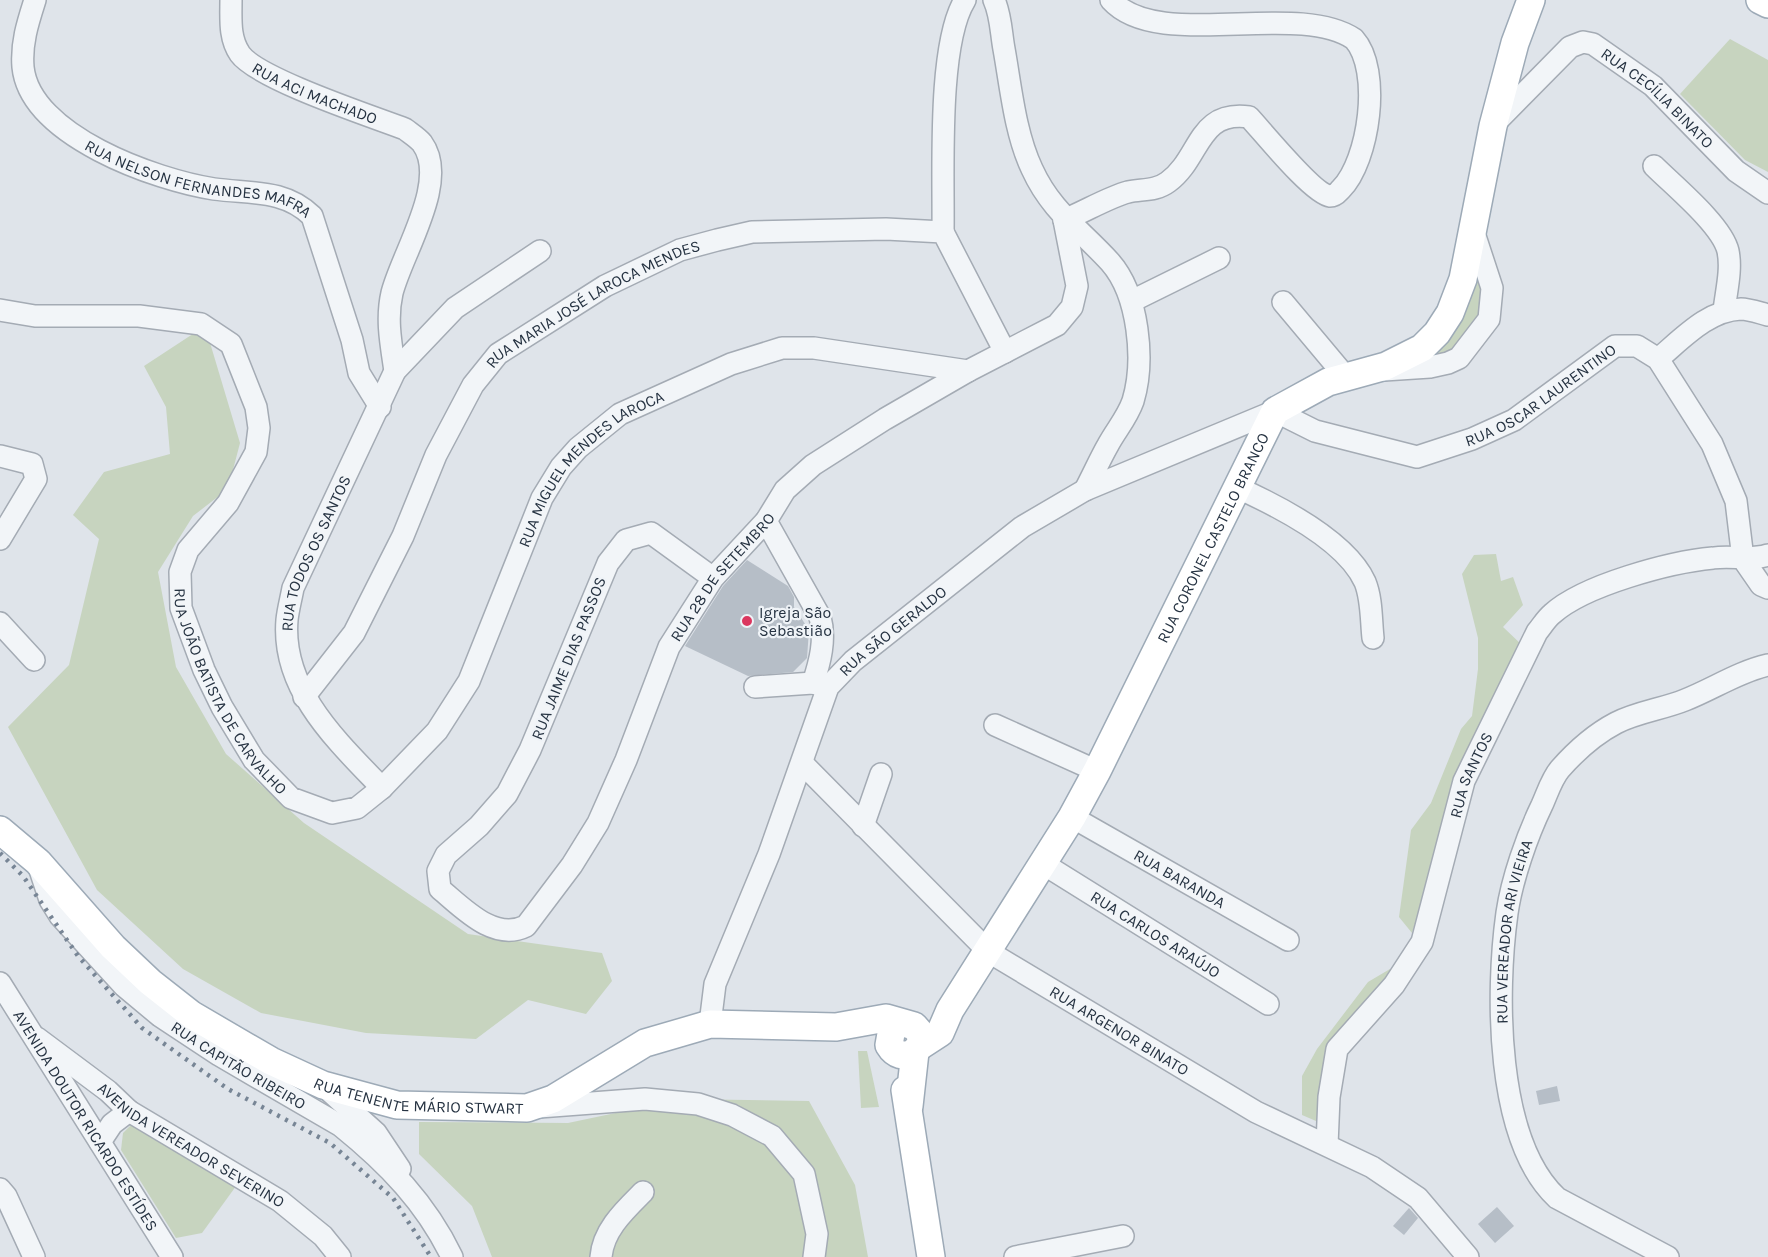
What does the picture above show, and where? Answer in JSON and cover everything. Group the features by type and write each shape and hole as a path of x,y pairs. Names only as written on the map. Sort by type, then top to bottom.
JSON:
{"main road":[{"path":"1275,411 1357,373 1386,366 1422,348 1437,333 1450,313 1463,279 1493,126 1515,43 1531,0"},
{"path":"1760,0 1768,4"},
{"name":"RUA CORONEL CASTELO BRANCO","path":"904,1039 940,1033 950,1010 989,952 1072,817 1275,411"},
{"name":"RUA TENENTE MÁRIO STWART","path":"0,830 38,862 113,947 150,982 202,1021 271,1061 323,1085 397,1105 527,1108 553,1099 645,1043 710,1023 837,1027 860,1022 904,1039"},
{"path":"904,1039 909,1106 931,1257"}],"street":[{"name":"RUA NELSON FERNANDES MAFRA","path":"35,0 24,37 23,68 28,86 34,100 81,141 118,162 177,181 213,189 283,196 300,204 312,216 352,340 359,373 380,407"},
{"name":"RUA ACI MACHADO","path":"231,0 231,32 241,55 262,73 405,129 422,143 432,165 429,191 393,291 388,318 395,371"},
{"path":"965,0 952,37 945,106 943,231 1005,352"},
{"path":"994,0 1020,132 1031,167 1046,197 1064,220 1112,264 1132,301 1138,355 1133,400 1125,420 1108,444 1085,490"},
{"path":"1064,220 1127,192 1155,189 1167,183 1180,172 1209,126 1237,116 1249,117 1302,177 1321,192 1335,195 1351,179 1367,133 1368,82 1364,61 1355,40 1333,21 1314,16 1268,12 1171,20 1140,18 1116,6 1111,0"},
{"name":"RUA CECÍLIA BINATO","path":"1493,126 1570,46 1583,42 1593,44 1653,86 1736,171 1768,193"},
{"path":"1654,166 1701,212 1724,240 1730,265 1724,312"},
{"name":"RUA 28 DE SETEMBRO","path":"446,855 438,871 440,889 476,919 502,930 517,930 526,926 572,865 598,823 626,760 669,647 713,578 766,521 785,490 813,465 885,419 968,371 1057,325 1072,307 1077,286 1064,220"},
{"name":"RUA MARIA JOSÉ LAROCA MENDES","path":"304,697 354,633 403,536 436,455 473,385 498,354 605,286 680,250 752,232 886,229 943,231"},
{"path":"1283,302 1357,373 1430,368 1448,363 1459,358 1489,319 1492,288 1473,230"},
{"name":"RUA TODOS OS SANTOS","path":"382,788 338,741 304,697 287,638 287,620 293,588 395,371 455,308 540,251"},
{"path":"1132,301 1219,258"},
{"path":"1768,315 1743,309 1724,312 1702,323 1658,359 1712,444 1736,501 1743,558 1761,585 1768,588"},
{"name":"RUA JOÃO BATISTA DE CARVALHO","path":"0,310 35,316 139,316 201,324 231,344 256,407 259,428 256,452 228,503 188,550 180,572 181,608 218,698 254,760 291,798 332,813 357,808"},
{"name":"RUA OSCAR LAURENTINO","path":"1275,411 1315,431 1417,457 1472,439 1514,420 1615,346 1636,346 1658,359"},
{"name":"RUA MIGUEL MENDES LAROCA","path":"357,808 382,788 437,730 470,681 542,498 561,467 578,448 620,414 731,364 782,348 814,348 968,371"},
{"name":"RUA SÃO GERALDO","path":"710,1023 715,984 769,854 802,763 820,685 1022,527 1085,490 1275,411"},
{"path":"0,456 32,464 36,478 0,539"},
{"path":"1236,487 1276,504 1312,527 1346,557 1364,580 1369,595 1373,638"},
{"path":"755,687 820,685 823,628 813,601 766,521"},
{"name":"RUA JAIME DIAS PASSOS","path":"446,855 479,826 507,794 530,750 608,563 626,540 644,533 656,535 713,578"},
{"name":"RUA SANTOS","path":"1327,1145 1329,1097 1337,1050 1341,1041 1394,985 1422,942 1464,781 1537,632 1552,614 1611,583 1660,567 1715,557 1743,558 1768,555"},
{"path":"0,623 34,660"},
{"name":"RUA VEREADOR ARI VIEIRA","path":"1668,1257 1557,1198 1543,1184 1521,1142 1507,1079 1501,1022 1507,911 1531,829 1558,771 1578,750 1616,723 1684,701 1752,669 1768,665"},
{"path":"995,725 1097,771"},
{"name":"RUA ARGENOR BINATO","path":"802,763 989,952 1256,1112 1372,1167 1418,1198 1468,1257"},
{"path":"862,826 881,774"},
{"name":"RUA BARANDA","path":"1072,817 1288,940"},
{"name":"RUA CAPITÃO RIBEIRO","path":"38,862 50,900 60,916 124,986 160,1016 219,1055 342,1126 418,1198 452,1257"},
{"name":"RUA CARLOS ARAÚJO","path":"1042,863 1268,1004"},
{"name":"AVENIDA DOUTOR RICARDO ESTÍDES","path":"0,983 37,1038 172,1257"},
{"name":"AVENIDA VEREADOR SEVERINO","path":"37,1038 108,1091 129,1111 280,1202 322,1236 340,1257"},
{"path":"323,1085 376,1133 418,1198"},
{"path":"527,1108 645,1099 698,1104 742,1120 772,1136 804,1174 817,1234 814,1257"},
{"path":"100,1142 112,1124 129,1111"},
{"path":"0,1190 6,1196 34,1257"},
{"path":"601,1257 618,1217 643,1192"},
{"path":"1015,1257 1123,1236"}],"green space":[{"path":"1730,39 1768,60 1768,172 1745,160 1680,94"},
{"path":"1473,259 1488,284 1484,320 1447,356 1421,354"},
{"path":"205,326 240,443 228,489 193,516 158,572 176,667 226,754 304,823 468,934 602,953 612,981 586,1014 528,1000 476,1039 366,1033 261,1013 183,969 97,890 8,727 69,665 99,539 73,515 104,472 170,454 166,407 144,366"},
{"path":"1496,554 1501,581 1513,577 1523,605 1503,627 1523,646 1451,811 1412,933 1399,917 1411,830 1431,803 1461,729 1472,716 1478,669 1478,638 1462,574 1474,555"},
{"path":"1390,969 1397,974 1337,1046 1323,1124 1302,1115 1302,1076 1317,1049 1368,982"},
{"path":"858,1051 867,1051 879,1107 861,1108"},
{"path":"682,1099 809,1101 855,1185 868,1257 492,1257 472,1206 419,1154 419,1122 568,1123"},
{"path":"131,1125 151,1126 239,1182 202,1233 176,1238 121,1150 123,1133"}],"building":[{"name":"Igreja São Sebastião","path":"747,560 788,586 794,597 794,607 809,630 807,658 793,672 748,676 685,646 723,586"},
{"path":"1557,1086 1560,1101 1539,1105 1536,1091"},
{"path":"1497,1207 1514,1226 1495,1243 1478,1224"},
{"path":"1409,1208 1418,1218 1404,1235 1393,1226"}],"railway":[{"path":"0,853 23,876 78,956 142,1028 228,1089 330,1143 393,1198 431,1257"}],"place":[{"name":"Igreja São Sebastião","path":"747,621"}]}
